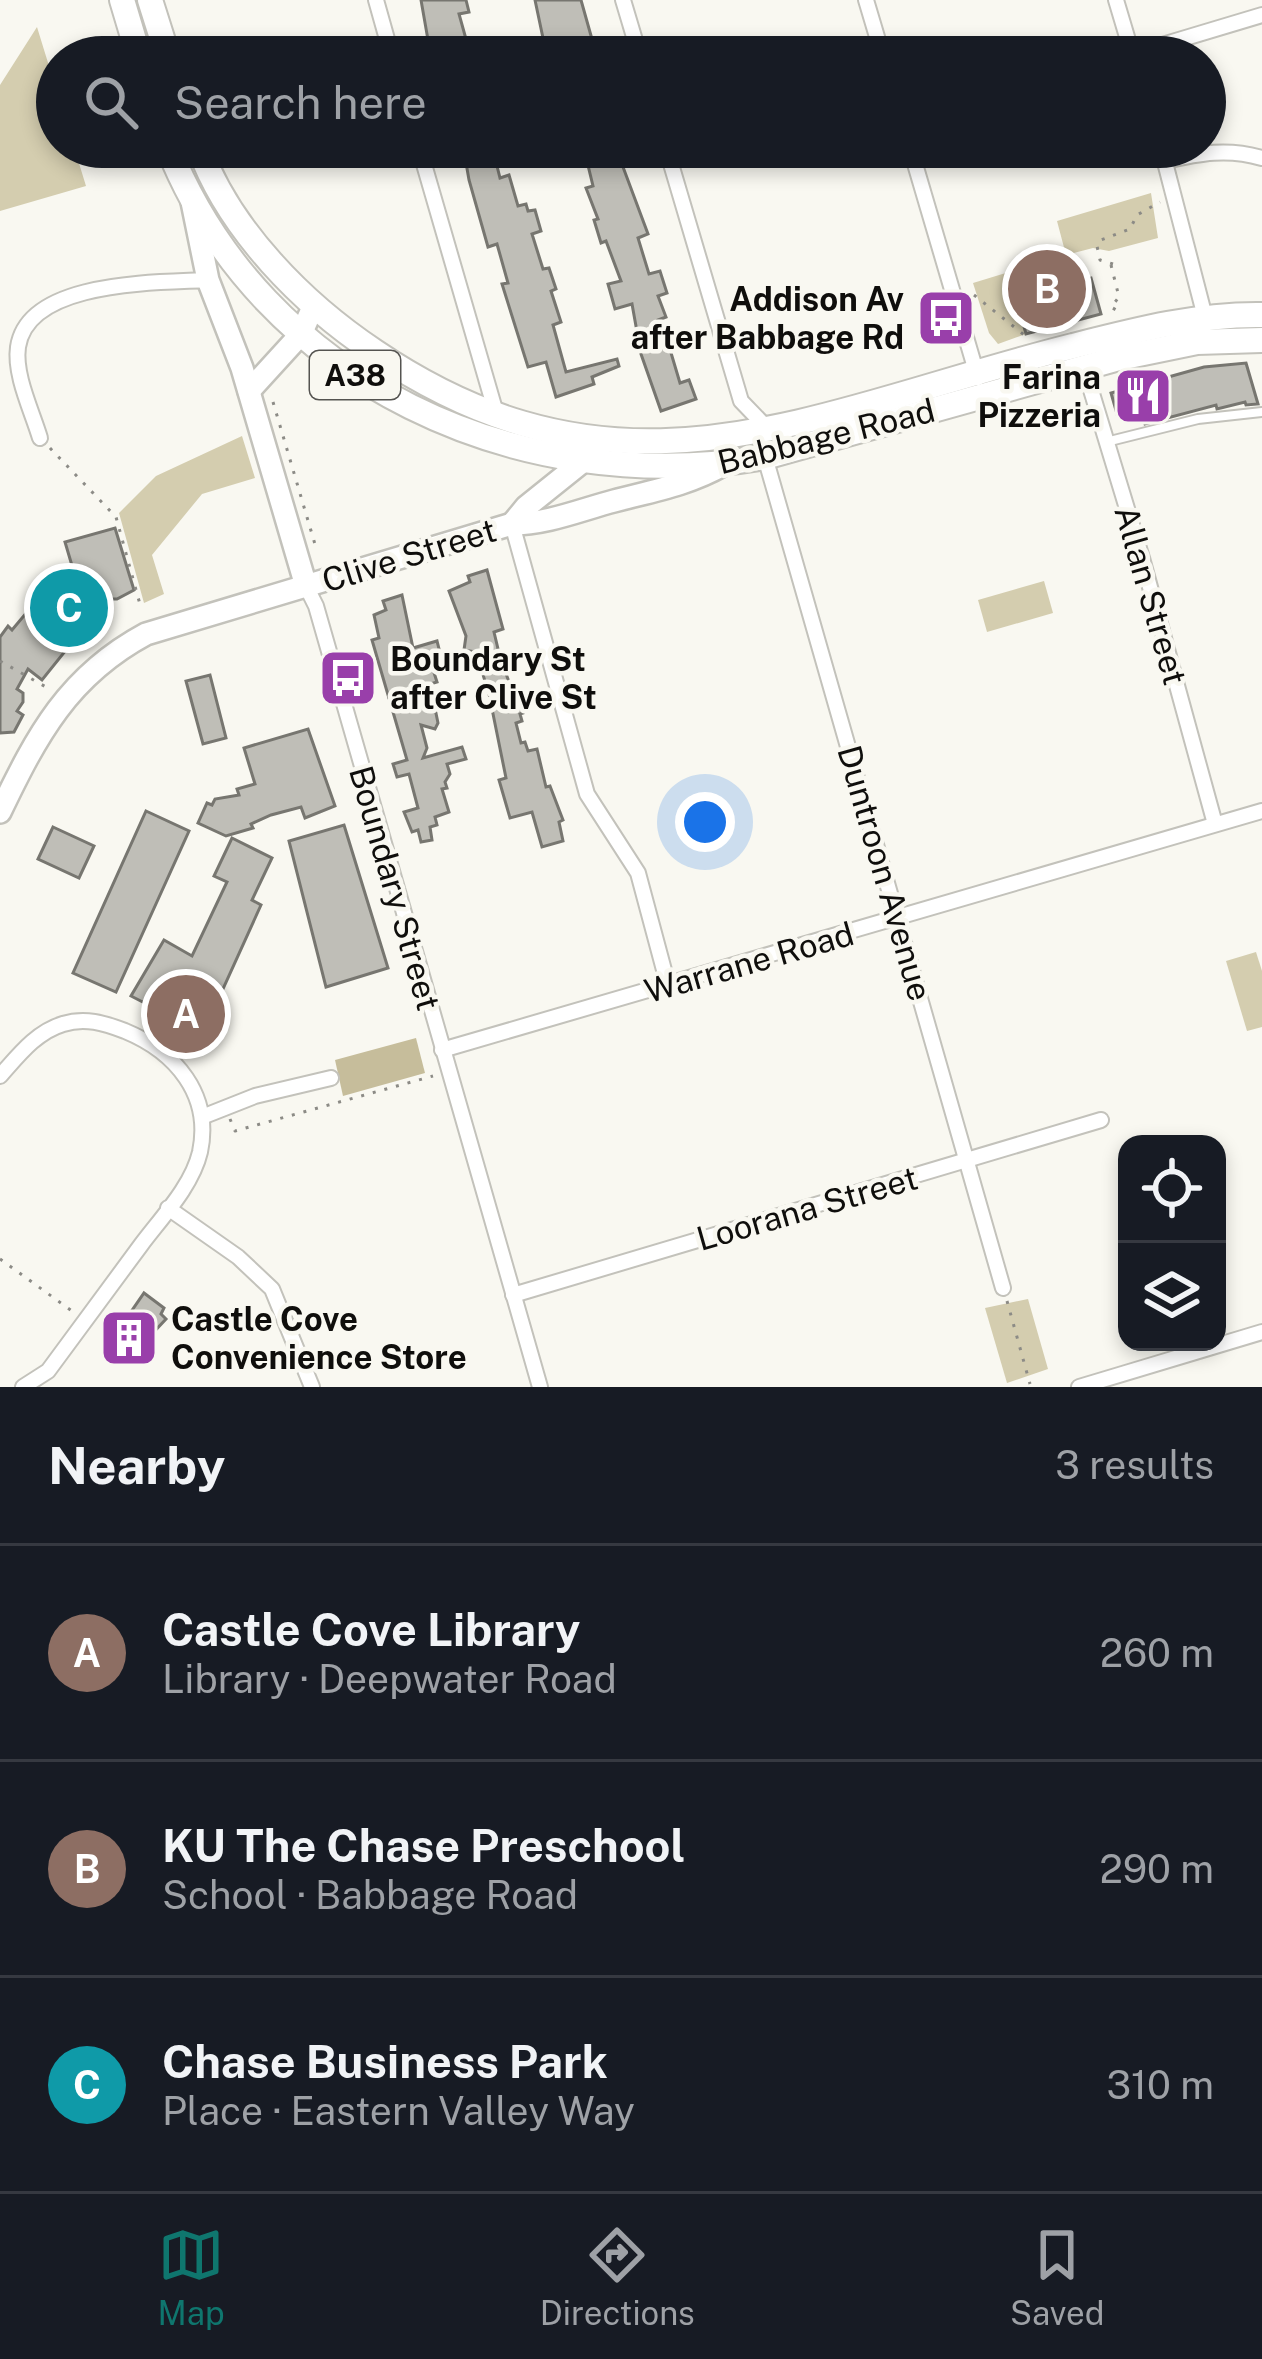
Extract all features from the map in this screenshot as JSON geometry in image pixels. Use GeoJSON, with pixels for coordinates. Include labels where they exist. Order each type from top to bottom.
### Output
{"type":"FeatureCollection","features":[{"type":"Feature","properties":{"kind":"highway"},"geometry":{"type":"LineString","coordinates":[[122,0],[133,36]]}},
{"type":"Feature","properties":{"kind":"highway"},"geometry":{"type":"LineString","coordinates":[[150,0],[161,36]]}},
{"type":"Feature","properties":{"kind":"highway","name":"Boundary Street"},"geometry":{"type":"LineString","coordinates":[[177,168],[191,198]]}},
{"type":"Feature","properties":{"kind":"highway","name":"A38"},"geometry":{"type":"LineString","coordinates":[[210,168],[245,228],[314,305]]}},
{"type":"Feature","properties":{"kind":"highway","name":"Babbage Road"},"geometry":{"type":"LineString","coordinates":[[191,198],[231,257],[301,334],[373,386],[428,415],[505,444],[580,463],[665,467],[723,465],[765,457],[1114,335],[1204,317],[1262,315]]}},
{"type":"Feature","properties":{"kind":"highway","name":"Babbage Road"},"geometry":{"type":"LineString","coordinates":[[314,305],[406,373],[496,414],[615,441],[728,438],[1197,342],[1262,340]]}},
{"type":"Feature","properties":{"kind":"main road","name":"Boundary Street"},"geometry":{"type":"LineString","coordinates":[[191,198],[208,280],[249,391],[306,586]]}},
{"type":"Feature","properties":{"kind":"main road"},"geometry":{"type":"LineString","coordinates":[[249,391],[301,334],[314,305]]}},
{"type":"Feature","properties":{"kind":"main road","name":"Clive Street"},"geometry":{"type":"LineString","coordinates":[[512,524],[580,463],[615,441]]}},
{"type":"Feature","properties":{"kind":"main road","name":"Clive Street"},"geometry":{"type":"LineString","coordinates":[[0,812],[48,722],[77,683],[146,634],[512,524],[535,524],[698,480],[723,465]]}},
{"type":"Feature","properties":{"kind":"street"},"geometry":{"type":"LineString","coordinates":[[376,0],[386,36]]}},
{"type":"Feature","properties":{"kind":"street"},"geometry":{"type":"LineString","coordinates":[[623,0],[634,36]]}},
{"type":"Feature","properties":{"kind":"street"},"geometry":{"type":"LineString","coordinates":[[866,0],[877,36]]}},
{"type":"Feature","properties":{"kind":"street"},"geometry":{"type":"LineString","coordinates":[[1116,0],[1127,36]]}},
{"type":"Feature","properties":{"kind":"street"},"geometry":{"type":"LineString","coordinates":[[1194,36],[1262,15]]}},
{"type":"Feature","properties":{"kind":"street"},"geometry":{"type":"LineString","coordinates":[[1226,151],[1262,158]]}},
{"type":"Feature","properties":{"kind":"street"},"geometry":{"type":"LineString","coordinates":[[425,168],[496,414]]}},
{"type":"Feature","properties":{"kind":"street"},"geometry":{"type":"LineString","coordinates":[[672,168],[741,400],[771,430]]}},
{"type":"Feature","properties":{"kind":"street"},"geometry":{"type":"LineString","coordinates":[[916,168],[979,384]]}},
{"type":"Feature","properties":{"kind":"street"},"geometry":{"type":"LineString","coordinates":[[1167,168],[1204,317]]}},
{"type":"Feature","properties":{"kind":"street"},"geometry":{"type":"LineString","coordinates":[[40,438],[16,352],[23,326],[44,306],[101,288],[208,280]]}},
{"type":"Feature","properties":{"kind":"street","name":"Allan Street"},"geometry":{"type":"LineString","coordinates":[[1084,367],[1215,824]]}},
{"type":"Feature","properties":{"kind":"street"},"geometry":{"type":"LineString","coordinates":[[728,438],[741,400]]}},
{"type":"Feature","properties":{"kind":"street","name":"Duntroon Avenue"},"geometry":{"type":"LineString","coordinates":[[765,457],[1004,1288]]}},
{"type":"Feature","properties":{"kind":"street"},"geometry":{"type":"LineString","coordinates":[[512,524],[587,794],[638,873],[668,985]]}},
{"type":"Feature","properties":{"kind":"street","name":"Boundary Street"},"geometry":{"type":"LineString","coordinates":[[306,586],[316,606],[540,1387]]}},
{"type":"Feature","properties":{"kind":"street","name":"Warrane Road"},"geometry":{"type":"LineString","coordinates":[[442,1050],[1262,811]]}},
{"type":"Feature","properties":{"kind":"street"},"geometry":{"type":"LineString","coordinates":[[0,1076],[46,1030],[72,1022],[98,1022],[135,1035],[174,1061],[195,1090],[202,1117],[197,1162],[169,1208],[48,1371],[23,1387]]}},
{"type":"Feature","properties":{"kind":"street"},"geometry":{"type":"LineString","coordinates":[[202,1117],[255,1096],[331,1078]]}},
{"type":"Feature","properties":{"kind":"street","name":"Loorana Street"},"geometry":{"type":"LineString","coordinates":[[513,1294],[1101,1120]]}},
{"type":"Feature","properties":{"kind":"street"},"geometry":{"type":"LineString","coordinates":[[169,1208],[238,1257],[272,1289],[312,1387]]}},
{"type":"Feature","properties":{"kind":"street"},"geometry":{"type":"LineString","coordinates":[[1079,1387],[1262,1333]]}},
{"type":"Feature","properties":{"kind":"street"},"geometry":{"type":"LineString","coordinates":[[48,1371],[57,1387]]}},
{"type":"Feature","properties":{"kind":"lane"},"geometry":{"type":"LineString","coordinates":[[1106,442],[1198,419],[1262,412]]}},
{"type":"Feature","properties":{"kind":"path"},"geometry":{"type":"LineString","coordinates":[[1108,314],[1106,309],[1119,297],[1112,264],[1100,260],[1097,247],[1101,240],[1130,229],[1136,214],[1160,202]]}},
{"type":"Feature","properties":{"kind":"path"},"geometry":{"type":"LineString","coordinates":[[974,296],[1029,340]]}},
{"type":"Feature","properties":{"kind":"path"},"geometry":{"type":"LineString","coordinates":[[1111,307],[1122,310],[1124,316]]}},
{"type":"Feature","properties":{"kind":"path"},"geometry":{"type":"LineString","coordinates":[[273,402],[317,551]]}},
{"type":"Feature","properties":{"kind":"path"},"geometry":{"type":"LineString","coordinates":[[40,438],[116,517],[142,608]]}},
{"type":"Feature","properties":{"kind":"path"},"geometry":{"type":"LineString","coordinates":[[0,661],[46,686]]}},
{"type":"Feature","properties":{"kind":"path"},"geometry":{"type":"LineString","coordinates":[[235,1131],[434,1076]]}},
{"type":"Feature","properties":{"kind":"path"},"geometry":{"type":"LineString","coordinates":[[0,1259],[72,1311]]}},
{"type":"Feature","properties":{"kind":"path"},"geometry":{"type":"LineString","coordinates":[[1004,1288],[1030,1384]]}},
{"type":"Feature","properties":{"kind":"shaded area"},"geometry":{"type":"Polygon","coordinates":[[[37,27],[36,168],[80,168],[86,186],[0,211],[0,85],[37,27]]]}},
{"type":"Feature","properties":{"kind":"shaded area"},"geometry":{"type":"Polygon","coordinates":[[[1151,193],[1158,238],[1109,251],[1093,248],[1066,255],[1057,221],[1151,193]]]}},
{"type":"Feature","properties":{"kind":"shaded area"},"geometry":{"type":"Polygon","coordinates":[[[1009,272],[1026,334],[998,344],[989,333],[973,283],[1009,272]]]}},
{"type":"Feature","properties":{"kind":"shaded area"},"geometry":{"type":"Polygon","coordinates":[[[242,436],[255,478],[202,494],[152,555],[164,594],[144,603],[119,513],[156,476],[242,436]]]}},
{"type":"Feature","properties":{"kind":"shaded area"},"geometry":{"type":"Polygon","coordinates":[[[1044,581],[1053,613],[987,632],[978,600],[1044,581]]]}},
{"type":"Feature","properties":{"kind":"shaded area"},"geometry":{"type":"Polygon","coordinates":[[[1256,952],[1262,971],[1262,1027],[1247,1031],[1226,961],[1256,952]]]}},
{"type":"Feature","properties":{"kind":"shaded area"},"geometry":{"type":"Polygon","coordinates":[[[416,1038],[425,1073],[343,1096],[335,1060],[416,1038]]]}},
{"type":"Feature","properties":{"kind":"shaded area"},"geometry":{"type":"Polygon","coordinates":[[[1028,1299],[1048,1369],[1007,1383],[985,1308],[1028,1299]]]}},
{"type":"Feature","properties":{"kind":"building"},"geometry":{"type":"Polygon","coordinates":[[[421,0],[466,0],[469,12],[459,14],[465,36],[427,36],[421,0]]]}},
{"type":"Feature","properties":{"kind":"building"},"geometry":{"type":"Polygon","coordinates":[[[535,0],[581,0],[591,36],[543,36],[535,0]]]}},
{"type":"Feature","properties":{"kind":"building"},"geometry":{"type":"Polygon","coordinates":[[[467,168],[498,168],[500,178],[509,175],[518,206],[526,204],[528,211],[535,210],[541,231],[532,234],[543,269],[549,268],[556,289],[551,291],[561,322],[553,325],[566,372],[617,359],[619,366],[592,377],[594,384],[556,397],[546,362],[528,367],[502,284],[508,283],[497,244],[488,247],[467,168]]]}},
{"type":"Feature","properties":{"kind":"building"},"geometry":{"type":"Polygon","coordinates":[[[589,168],[623,168],[648,234],[638,238],[649,274],[660,271],[667,293],[658,296],[666,317],[658,320],[662,348],[669,346],[680,383],[689,380],[696,399],[661,411],[641,354],[632,304],[615,309],[608,284],[621,281],[594,220],[598,219],[586,188],[593,186],[589,168]]]}},
{"type":"Feature","properties":{"kind":"building"},"geometry":{"type":"Polygon","coordinates":[[[1091,278],[1101,314],[1026,334],[1016,298],[1091,278]]]}},
{"type":"Feature","properties":{"kind":"building"},"geometry":{"type":"Polygon","coordinates":[[[1246,363],[1258,404],[1217,409],[1216,405],[1145,424],[1140,408],[1117,414],[1111,393],[1204,367],[1246,363]]]}},
{"type":"Feature","properties":{"kind":"building"},"geometry":{"type":"Polygon","coordinates":[[[115,528],[134,590],[107,599],[42,680],[28,669],[17,689],[23,693],[23,702],[17,711],[23,715],[14,732],[0,733],[0,637],[27,612],[31,617],[45,600],[48,603],[73,569],[65,542],[115,528]]]}},
{"type":"Feature","properties":{"kind":"building"},"geometry":{"type":"Polygon","coordinates":[[[487,570],[503,629],[494,632],[499,653],[511,688],[517,687],[523,713],[522,721],[516,723],[521,743],[525,742],[528,751],[537,749],[546,787],[550,786],[563,820],[559,822],[563,841],[542,847],[532,812],[510,818],[499,780],[506,778],[489,694],[476,652],[464,650],[466,636],[449,591],[470,582],[468,576],[487,570]]]}},
{"type":"Feature","properties":{"kind":"building"},"geometry":{"type":"Polygon","coordinates":[[[402,595],[413,648],[437,641],[441,657],[430,660],[437,682],[430,684],[438,723],[435,729],[421,725],[427,748],[423,758],[462,747],[466,759],[447,764],[450,774],[447,788],[442,789],[449,812],[435,817],[437,825],[430,827],[432,840],[421,842],[404,812],[418,808],[409,774],[397,777],[393,764],[407,760],[372,640],[379,638],[374,615],[386,610],[383,601],[402,595]]]}},
{"type":"Feature","properties":{"kind":"building"},"geometry":{"type":"Polygon","coordinates":[[[210,675],[226,738],[203,744],[186,681],[210,675]]]}},
{"type":"Feature","properties":{"kind":"building"},"geometry":{"type":"Polygon","coordinates":[[[308,729],[335,806],[305,818],[301,807],[271,815],[251,824],[253,828],[226,836],[198,823],[207,803],[239,795],[237,789],[255,784],[244,748],[308,729]]]}},
{"type":"Feature","properties":{"kind":"building"},"geometry":{"type":"Polygon","coordinates":[[[146,811],[189,831],[116,992],[73,973],[146,811]]]}},
{"type":"Feature","properties":{"kind":"building"},"geometry":{"type":"Polygon","coordinates":[[[344,825],[388,968],[326,987],[289,841],[344,825]]]}},
{"type":"Feature","properties":{"kind":"building"},"geometry":{"type":"Polygon","coordinates":[[[53,827],[94,846],[79,878],[38,859],[53,827]]]}},
{"type":"Feature","properties":{"kind":"building"},"geometry":{"type":"Polygon","coordinates":[[[232,838],[272,858],[252,900],[261,905],[203,1033],[131,996],[164,940],[192,956],[227,882],[214,876],[232,838]]]}},
{"type":"Feature","properties":{"kind":"building"},"geometry":{"type":"Polygon","coordinates":[[[144,1293],[164,1308],[161,1314],[166,1319],[136,1351],[115,1335],[144,1293]]]}},
{"type":"Feature","properties":{"kind":"place","name":"KU The Chase Preschool"},"geometry":{"type":"Point","coordinates":[1047,289]}},
{"type":"Feature","properties":{"kind":"place","name":"Addison Av after Babbage Rd"},"geometry":{"type":"Point","coordinates":[946,318]}},
{"type":"Feature","properties":{"kind":"place","name":"Farina Pizzeria"},"geometry":{"type":"Point","coordinates":[1143,396]}},
{"type":"Feature","properties":{"kind":"place","name":"Chase Business Park"},"geometry":{"type":"Point","coordinates":[69,608]}},
{"type":"Feature","properties":{"kind":"place","name":"Boundary St after Clive St"},"geometry":{"type":"Point","coordinates":[348,678]}},
{"type":"Feature","properties":{"kind":"place","name":"Castle Cove Library"},"geometry":{"type":"Point","coordinates":[186,1014]}},
{"type":"Feature","properties":{"kind":"place","name":"Castle Cove Convenience Store"},"geometry":{"type":"Point","coordinates":[129,1338]}}]}
